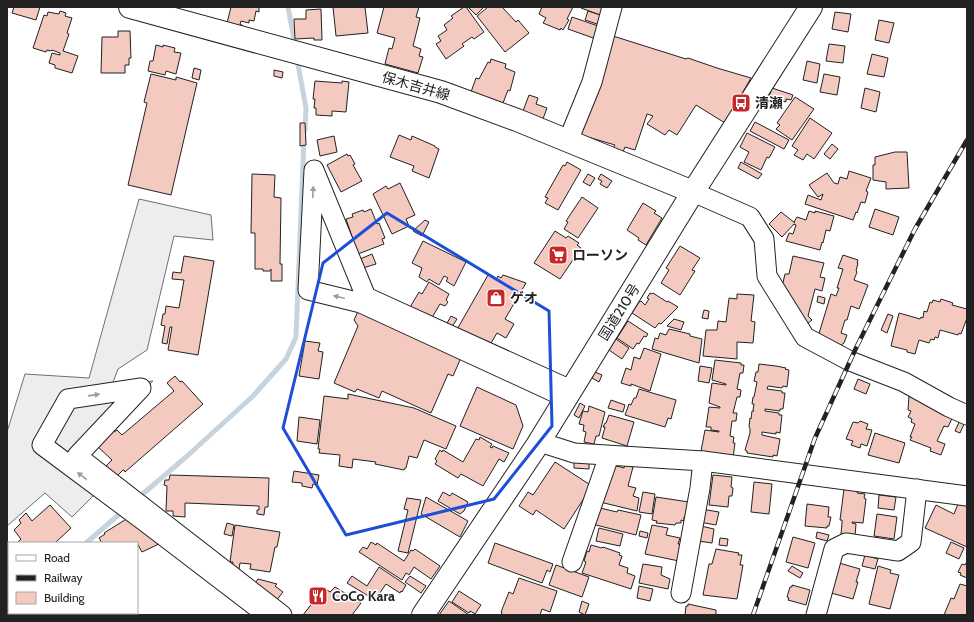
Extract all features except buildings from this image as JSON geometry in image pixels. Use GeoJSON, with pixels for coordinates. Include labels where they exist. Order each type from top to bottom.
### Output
{"type":"FeatureCollection","features":[{"type":"Feature","properties":{"kind":"main road","name":"保木吉井線"},"geometry":{"type":"LineString","coordinates":[[130,7],[303,53],[441,92],[517,120],[693,192]]}},
{"type":"Feature","properties":{"kind":"main road","name":"国道210号"},"geometry":{"type":"LineString","coordinates":[[423,615],[541,440],[693,192],[811,7]]}},
{"type":"Feature","properties":{"kind":"street"},"geometry":{"type":"LineString","coordinates":[[568,141],[592,82],[612,7]]}},
{"type":"Feature","properties":{"kind":"street"},"geometry":{"type":"LineString","coordinates":[[314,170],[366,297],[569,394],[361,302],[308,290],[314,170]]}},
{"type":"Feature","properties":{"kind":"street"},"geometry":{"type":"LineString","coordinates":[[693,192],[750,217],[764,239],[767,276],[805,338],[850,361],[904,382],[949,407],[967,415]]}},
{"type":"Feature","properties":{"kind":"street"},"geometry":{"type":"LineString","coordinates":[[267,615],[42,445],[68,399],[141,388],[77,456],[282,615]]}},
{"type":"Feature","properties":{"kind":"street"},"geometry":{"type":"LineString","coordinates":[[541,440],[549,445],[574,453],[703,462],[967,496]]}},
{"type":"Feature","properties":{"kind":"street"},"geometry":{"type":"LineString","coordinates":[[572,562],[609,456]]}},
{"type":"Feature","properties":{"kind":"street"},"geometry":{"type":"LineString","coordinates":[[681,594],[700,488],[703,462]]}},
{"type":"Feature","properties":{"kind":"street"},"geometry":{"type":"LineString","coordinates":[[816,615],[834,549],[846,542],[898,551],[911,542],[917,489]]}},
{"type":"Feature","properties":{"kind":"highlighted area"},"geometry":{"type":"Polygon","coordinates":[[[387,213],[549,311],[552,426],[494,499],[346,535],[283,428],[323,263],[387,213]]]}},
{"type":"Feature","properties":{"kind":"shaded area"},"geometry":{"type":"Polygon","coordinates":[[[139,199],[211,215],[213,240],[174,236],[147,350],[118,369],[112,385],[153,381],[79,451],[104,485],[72,517],[45,493],[7,526],[7,432],[25,374],[89,378],[139,199]]]}},
{"type":"Feature","properties":{"kind":"waterway"},"geometry":{"type":"LineString","coordinates":[[288,7],[295,45]]}},
{"type":"Feature","properties":{"kind":"waterway"},"geometry":{"type":"LineString","coordinates":[[297,59],[306,108],[305,130]]}},
{"type":"Feature","properties":{"kind":"waterway"},"geometry":{"type":"LineString","coordinates":[[138,498],[253,396],[286,359],[296,337],[304,138]]}},
{"type":"Feature","properties":{"kind":"waterway"},"geometry":{"type":"LineString","coordinates":[[87,542],[123,511]]}},
{"type":"Feature","properties":{"kind":"railway"},"geometry":{"type":"LineString","coordinates":[[753,615],[815,438],[856,348],[915,229],[967,140]]}},
{"type":"Feature","properties":{"kind":"place","name":"清瀬"},"geometry":{"type":"Point","coordinates":[741,103]}},
{"type":"Feature","properties":{"kind":"place","name":"ローソン"},"geometry":{"type":"Point","coordinates":[558,255]}},
{"type":"Feature","properties":{"kind":"place","name":"ゲオ"},"geometry":{"type":"Point","coordinates":[496,298]}},
{"type":"Feature","properties":{"kind":"place","name":"CoCo Kara"},"geometry":{"type":"Point","coordinates":[318,596]}}]}
